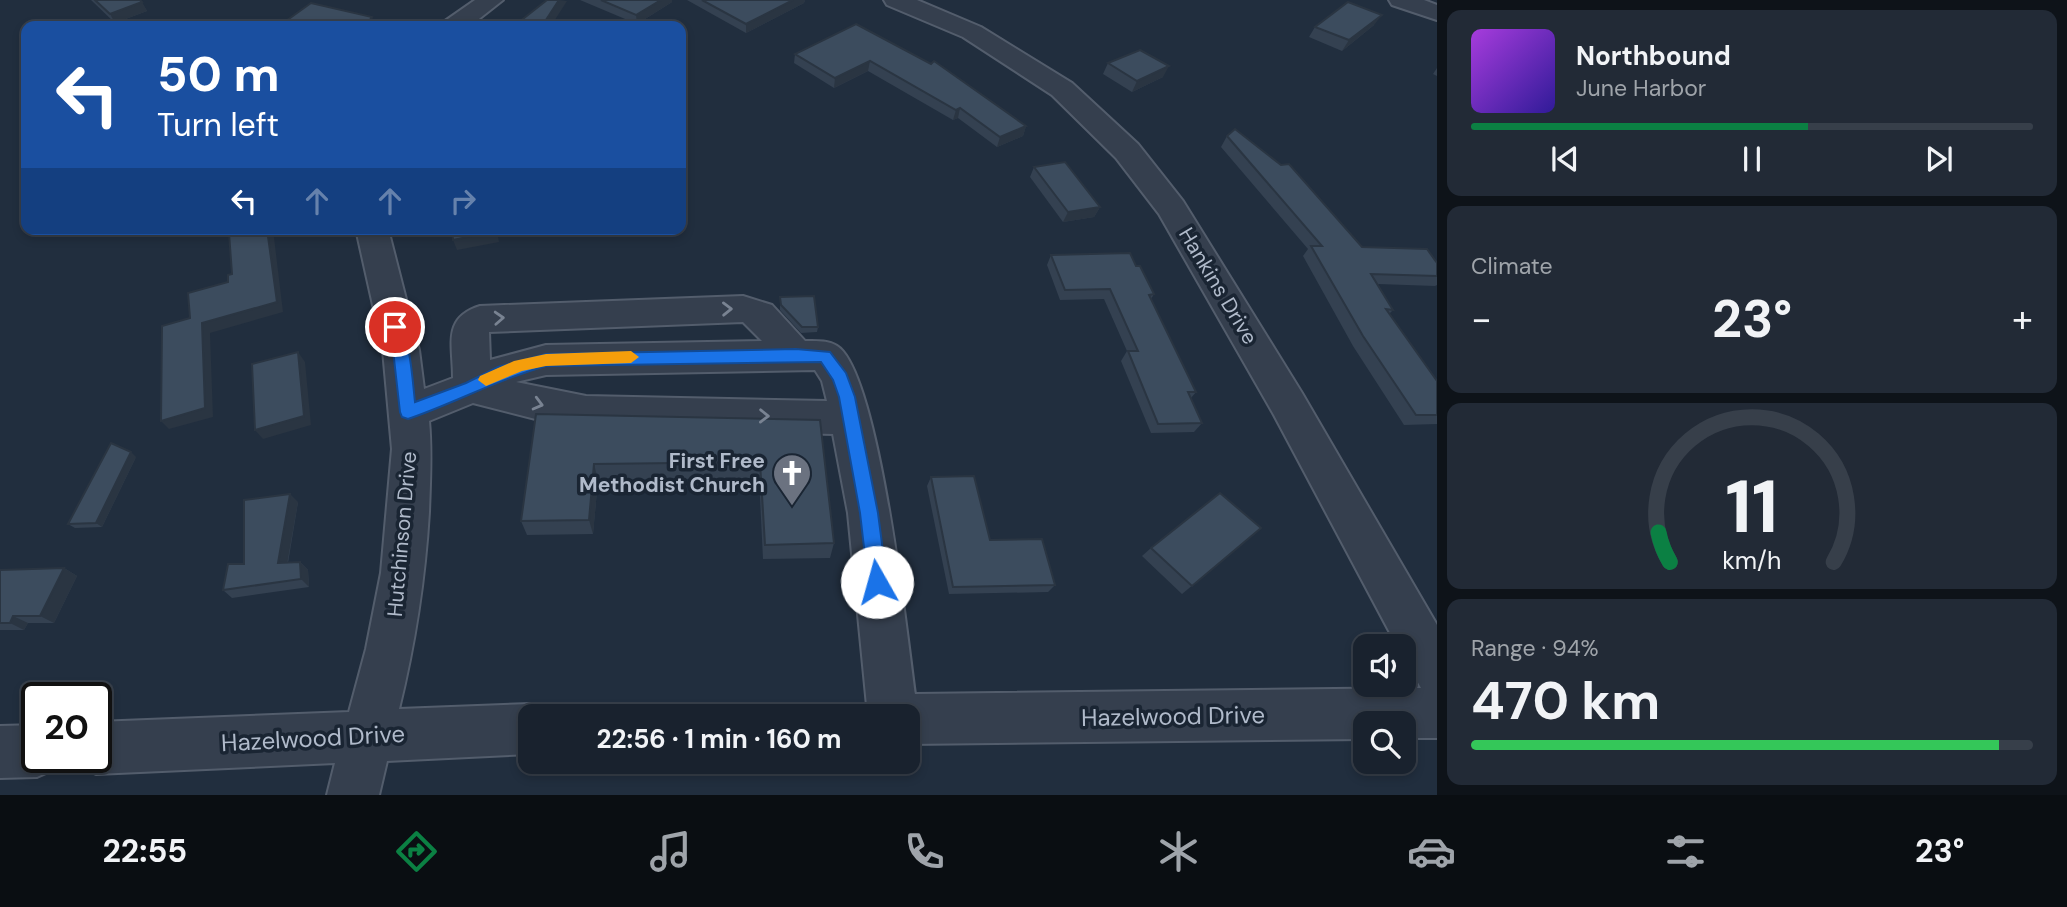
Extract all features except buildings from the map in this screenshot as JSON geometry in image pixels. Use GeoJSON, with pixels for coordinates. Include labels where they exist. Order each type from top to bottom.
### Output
{"type":"FeatureCollection","features":[{"type":"Feature","properties":{"kind":"street"},"geometry":{"type":"LineString","coordinates":[[461,21],[491,0]]}},
{"type":"Feature","properties":{"kind":"street","name":"Hankins Drive"},"geometry":{"type":"LineString","coordinates":[[896,0],[972,32],[1062,89],[1126,151],[1172,208],[1288,404],[1437,671]]}},
{"type":"Feature","properties":{"kind":"street"},"geometry":{"type":"LineString","coordinates":[[1401,0],[1437,13]]}},
{"type":"Feature","properties":{"kind":"street","name":"Hutchinson Drive"},"geometry":{"type":"LineString","coordinates":[[353,795],[390,649],[403,573],[412,449],[401,350],[373,235]]}},
{"type":"Feature","properties":{"kind":"street"},"geometry":{"type":"LineString","coordinates":[[472,387],[471,325],[480,319],[743,309],[759,314],[796,355]]}},
{"type":"Feature","properties":{"kind":"street"},"geometry":{"type":"LineString","coordinates":[[408,412],[472,387],[503,371],[546,360],[825,356],[840,377],[869,513],[892,704]]}},
{"type":"Feature","properties":{"kind":"street"},"geometry":{"type":"LineString","coordinates":[[472,387],[555,408],[586,412],[850,418]]}},
{"type":"Feature","properties":{"kind":"street","name":"Hazelwood Drive"},"geometry":{"type":"LineString","coordinates":[[920,719],[1437,713]]}},
{"type":"Feature","properties":{"kind":"street","name":"Hazelwood Drive"},"geometry":{"type":"LineString","coordinates":[[112,747],[518,729]]}},
{"type":"Feature","properties":{"kind":"street"},"geometry":{"type":"LineString","coordinates":[[0,752],[21,751]]}},
{"type":"Feature","properties":{"kind":"slow traffic"},"geometry":{"type":"LineString","coordinates":[[486,380],[503,371],[546,360],[631,357]]}},
{"type":"Feature","properties":{"kind":"place","name":"First Free Methodist Church"},"geometry":{"type":"Point","coordinates":[792,507]}},
{"type":"Feature","properties":{"kind":"route"},"geometry":{"type":"LineString","coordinates":[[395,327],[401,350],[408,412],[472,387],[503,371],[546,360],[608,357],[825,356],[840,377],[847,397],[869,513],[877,582]]}}]}
